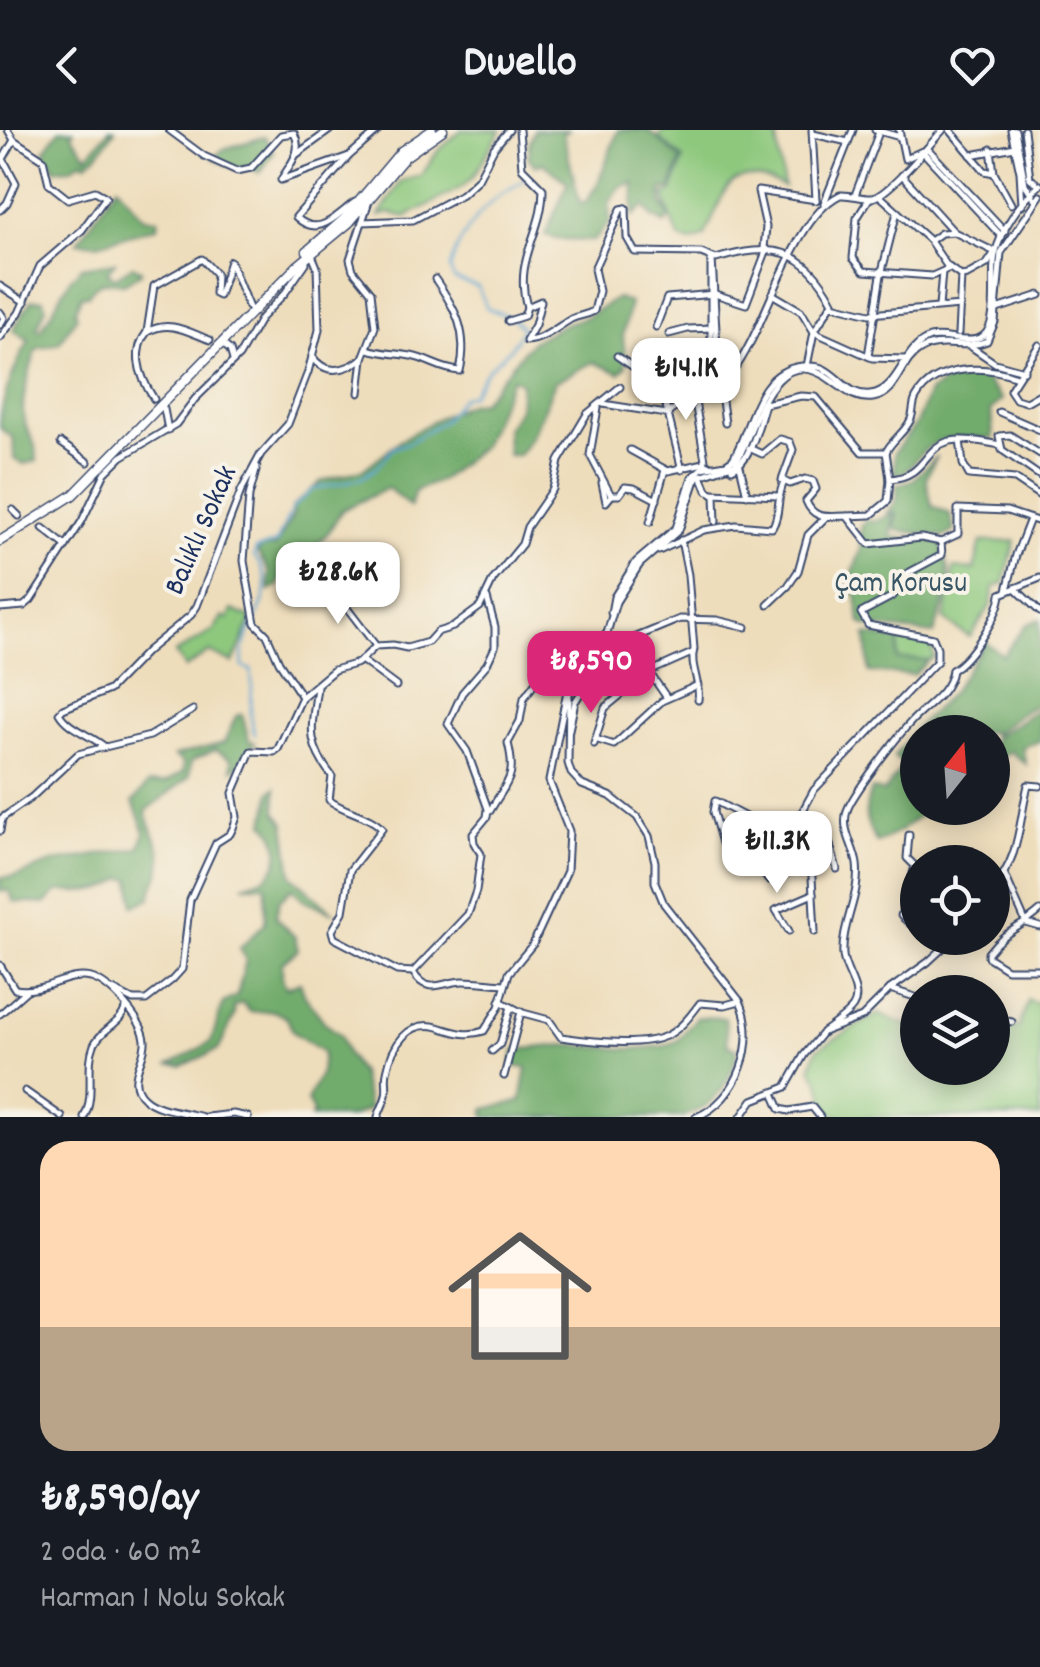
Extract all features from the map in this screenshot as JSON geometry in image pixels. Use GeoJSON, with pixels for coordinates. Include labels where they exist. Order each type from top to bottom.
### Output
{"type":"FeatureCollection","features":[{"type":"Feature","properties":{"kind":"main road"},"geometry":{"type":"LineString","coordinates":[[0,538],[69,492],[248,308],[349,223],[401,151],[432,130]]}},
{"type":"Feature","properties":{"kind":"main road"},"geometry":{"type":"LineString","coordinates":[[364,201],[405,157],[442,130]]}},
{"type":"Feature","properties":{"kind":"main road"},"geometry":{"type":"LineString","coordinates":[[0,538],[72,495],[311,254]]}},
{"type":"Feature","properties":{"kind":"street"},"geometry":{"type":"LineString","coordinates":[[0,338],[25,302],[40,266],[82,230],[106,197],[95,192],[68,199],[49,184],[43,159],[14,140],[8,130]]}},
{"type":"Feature","properties":{"kind":"street"},"geometry":{"type":"LineString","coordinates":[[169,130],[204,156],[236,171],[252,168],[287,132],[296,135],[296,154]]}},
{"type":"Feature","properties":{"kind":"street"},"geometry":{"type":"LineString","coordinates":[[330,130],[296,154],[282,180],[349,156]]}},
{"type":"Feature","properties":{"kind":"street"},"geometry":{"type":"LineString","coordinates":[[364,201],[323,225],[308,225],[296,217],[349,156],[378,130]]}},
{"type":"Feature","properties":{"kind":"street"},"geometry":{"type":"LineString","coordinates":[[362,222],[414,220],[462,194],[478,179],[494,148],[509,130]]}},
{"type":"Feature","properties":{"kind":"street"},"geometry":{"type":"LineString","coordinates":[[511,320],[524,316],[527,307],[524,259],[542,214],[543,199],[541,183],[528,175],[520,160],[518,130]]}},
{"type":"Feature","properties":{"kind":"street"},"geometry":{"type":"LineString","coordinates":[[823,206],[853,130]]}},
{"type":"Feature","properties":{"kind":"street"},"geometry":{"type":"LineString","coordinates":[[601,405],[667,414],[694,396],[720,386],[739,363],[792,256],[823,206],[840,194],[869,199],[880,196],[946,130],[985,171],[994,174]]}},
{"type":"Feature","properties":{"kind":"street"},"geometry":{"type":"LineString","coordinates":[[855,194],[881,131],[899,133],[904,159],[925,150]]}},
{"type":"Feature","properties":{"kind":"street"},"geometry":{"type":"LineString","coordinates":[[818,212],[812,132],[848,142]]}},
{"type":"Feature","properties":{"kind":"street"},"geometry":{"type":"LineString","coordinates":[[1018,132],[1015,148],[1022,205],[1028,212]]}},
{"type":"Feature","properties":{"kind":"street"},"geometry":{"type":"LineString","coordinates":[[724,469],[739,458],[761,403],[774,383],[784,376],[809,370],[822,374],[848,394],[872,398],[893,386],[913,354],[923,348],[934,344],[970,346],[987,341],[995,322],[1000,252],[1038,199],[1029,194],[1025,181],[1018,132]]}},
{"type":"Feature","properties":{"kind":"street"},"geometry":{"type":"LineString","coordinates":[[1018,132],[1030,178],[1038,185]]}},
{"type":"Feature","properties":{"kind":"street"},"geometry":{"type":"LineString","coordinates":[[0,210],[16,183],[3,160],[14,140]]}},
{"type":"Feature","properties":{"kind":"street"},"geometry":{"type":"LineString","coordinates":[[971,155],[1015,148]]}},
{"type":"Feature","properties":{"kind":"street"},"geometry":{"type":"LineString","coordinates":[[991,149],[994,174],[1010,204]]}},
{"type":"Feature","properties":{"kind":"street"},"geometry":{"type":"LineString","coordinates":[[925,150],[1004,234]]}},
{"type":"Feature","properties":{"kind":"street"},"geometry":{"type":"LineString","coordinates":[[902,175],[954,232],[996,252]]}},
{"type":"Feature","properties":{"kind":"street"},"geometry":{"type":"LineString","coordinates":[[1025,181],[1038,185]]}},
{"type":"Feature","properties":{"kind":"street"},"geometry":{"type":"LineString","coordinates":[[961,276],[987,264],[1038,185]]}},
{"type":"Feature","properties":{"kind":"street"},"geometry":{"type":"LineString","coordinates":[[656,327],[667,298],[712,294],[746,304],[766,249],[758,190],[816,200]]}},
{"type":"Feature","properties":{"kind":"street"},"geometry":{"type":"LineString","coordinates":[[880,196],[930,241],[961,276]]}},
{"type":"Feature","properties":{"kind":"street"},"geometry":{"type":"LineString","coordinates":[[869,199],[858,218],[854,258],[864,271],[932,276],[950,268]]}},
{"type":"Feature","properties":{"kind":"street"},"geometry":{"type":"LineString","coordinates":[[312,356],[318,366],[329,370],[353,366],[368,349],[375,328],[371,292],[353,270],[350,259],[364,201]]}},
{"type":"Feature","properties":{"kind":"street"},"geometry":{"type":"LineString","coordinates":[[527,307],[541,300],[535,326],[526,338],[529,342],[594,311],[599,291],[594,269],[622,209],[626,208],[627,238],[635,252],[702,252],[712,258],[766,249],[792,256],[812,272],[833,305],[814,332],[807,366]]}},
{"type":"Feature","properties":{"kind":"street"},"geometry":{"type":"LineString","coordinates":[[868,356],[880,275],[897,212]]}},
{"type":"Feature","properties":{"kind":"street"},"geometry":{"type":"LineString","coordinates":[[930,241],[941,233],[954,232]]}},
{"type":"Feature","properties":{"kind":"street"},"geometry":{"type":"LineString","coordinates":[[630,450],[665,470],[682,470],[704,462],[726,464],[733,459],[773,379],[783,372],[807,366],[824,369],[850,390],[871,394],[890,383],[922,342],[932,337],[968,340],[986,333],[992,321],[996,252]]}},
{"type":"Feature","properties":{"kind":"street"},"geometry":{"type":"LineString","coordinates":[[0,608],[24,606],[32,600],[82,521],[103,472],[168,430],[233,362],[311,254]]}},
{"type":"Feature","properties":{"kind":"street","name":"Balıklı Sokak"},"geometry":{"type":"LineString","coordinates":[[302,697],[264,631],[256,624],[244,561],[249,496],[261,454],[288,424],[319,330],[317,266],[311,254]]}},
{"type":"Feature","properties":{"kind":"street"},"geometry":{"type":"LineString","coordinates":[[712,258],[713,328],[719,369],[726,380]]}},
{"type":"Feature","properties":{"kind":"street"},"geometry":{"type":"LineString","coordinates":[[154,400],[138,371],[140,342],[152,308],[154,286],[202,259],[216,274],[217,296],[228,262],[233,262],[248,308]]}},
{"type":"Feature","properties":{"kind":"street"},"geometry":{"type":"LineString","coordinates":[[939,307],[942,272]]}},
{"type":"Feature","properties":{"kind":"street"},"geometry":{"type":"LineString","coordinates":[[958,334],[961,276]]}},
{"type":"Feature","properties":{"kind":"street"},"geometry":{"type":"LineString","coordinates":[[368,349],[411,356],[446,370],[460,371],[464,354],[461,323],[435,279]]}},
{"type":"Feature","properties":{"kind":"street"},"geometry":{"type":"LineString","coordinates":[[0,286],[25,302]]}},
{"type":"Feature","properties":{"kind":"street"},"geometry":{"type":"LineString","coordinates":[[772,294],[802,312],[814,332],[868,356],[906,359]]}},
{"type":"Feature","properties":{"kind":"street"},"geometry":{"type":"LineString","coordinates":[[997,308],[1040,296]]}},
{"type":"Feature","properties":{"kind":"street"},"geometry":{"type":"LineString","coordinates":[[833,305],[877,314],[960,306]]}},
{"type":"Feature","properties":{"kind":"street"},"geometry":{"type":"LineString","coordinates":[[0,312],[4,318],[0,326]]}},
{"type":"Feature","properties":{"kind":"street"},"geometry":{"type":"LineString","coordinates":[[146,332],[172,325],[210,340]]}},
{"type":"Feature","properties":{"kind":"street"},"geometry":{"type":"LineString","coordinates":[[669,334],[713,328]]}},
{"type":"Feature","properties":{"kind":"street"},"geometry":{"type":"LineString","coordinates":[[1039,345],[1010,386],[1013,396],[1026,402],[1040,394]]}},
{"type":"Feature","properties":{"kind":"street"},"geometry":{"type":"LineString","coordinates":[[225,346],[233,362]]}},
{"type":"Feature","properties":{"kind":"street"},"geometry":{"type":"LineString","coordinates":[[970,346],[995,363],[1024,371]]}},
{"type":"Feature","properties":{"kind":"street"},"geometry":{"type":"LineString","coordinates":[[617,356],[661,386]]}},
{"type":"Feature","properties":{"kind":"street"},"geometry":{"type":"LineString","coordinates":[[359,392],[363,358]]}},
{"type":"Feature","properties":{"kind":"street"},"geometry":{"type":"LineString","coordinates":[[682,470],[661,386],[669,368],[686,359],[700,359],[719,369]]}},
{"type":"Feature","properties":{"kind":"street"},"geometry":{"type":"LineString","coordinates":[[784,482],[813,480],[816,489],[806,504],[818,516],[871,515],[884,507],[890,494],[886,452],[910,422],[916,397],[928,385],[947,372],[993,371],[1017,377]]}},
{"type":"Feature","properties":{"kind":"street"},"geometry":{"type":"LineString","coordinates":[[720,386],[725,422]]}},
{"type":"Feature","properties":{"kind":"street"},"geometry":{"type":"LineString","coordinates":[[0,965],[15,989],[44,989],[68,978],[94,978],[133,1000],[146,1000],[172,980],[182,968],[188,904],[216,843],[234,828],[237,817],[233,793],[251,751],[278,749],[302,697],[334,670],[352,666],[376,646],[393,644],[407,648],[428,642],[441,629],[460,623],[480,607],[493,580],[522,544],[527,527],[553,489],[563,452],[587,414],[620,387]]}},
{"type":"Feature","properties":{"kind":"street"},"geometry":{"type":"LineString","coordinates":[[380,1115],[388,1068],[410,1029],[434,1026],[474,1035],[492,1022],[504,984],[533,944],[567,871],[567,822],[548,781],[564,698],[570,682],[602,647],[622,592],[640,564],[680,530],[692,486],[707,463],[694,396]]}},
{"type":"Feature","properties":{"kind":"street"},"geometry":{"type":"LineString","coordinates":[[761,403],[816,396],[862,452],[886,452]]}},
{"type":"Feature","properties":{"kind":"street"},"geometry":{"type":"LineString","coordinates":[[748,495],[740,466],[761,403]]}},
{"type":"Feature","properties":{"kind":"street"},"geometry":{"type":"LineString","coordinates":[[601,405],[590,455],[602,480],[612,496],[625,487],[656,500]]}},
{"type":"Feature","properties":{"kind":"street"},"geometry":{"type":"LineString","coordinates":[[164,409],[168,430]]}},
{"type":"Feature","properties":{"kind":"street"},"geometry":{"type":"LineString","coordinates":[[999,412],[1040,430]]}},
{"type":"Feature","properties":{"kind":"street"},"geometry":{"type":"LineString","coordinates":[[1040,454],[1000,434],[1000,446],[1006,454],[1040,476]]}},
{"type":"Feature","properties":{"kind":"street"},"geometry":{"type":"LineString","coordinates":[[656,551],[704,530],[736,525],[772,528],[784,482],[783,471],[794,450],[790,442],[780,439],[762,454],[749,448]]}},
{"type":"Feature","properties":{"kind":"street"},"geometry":{"type":"LineString","coordinates":[[890,480],[912,475],[941,445],[960,440],[1000,446]]}},
{"type":"Feature","properties":{"kind":"street"},"geometry":{"type":"LineString","coordinates":[[960,440],[963,464],[969,475],[1016,479],[1040,496]]}},
{"type":"Feature","properties":{"kind":"street"},"geometry":{"type":"LineString","coordinates":[[61,443],[88,462]]}},
{"type":"Feature","properties":{"kind":"street","name":"Balıklı Sokak"},"geometry":{"type":"LineString","coordinates":[[105,747],[92,735],[66,723],[60,714],[63,708],[109,690],[147,651],[187,619],[205,588],[240,490],[259,461]]}},
{"type":"Feature","properties":{"kind":"street"},"geometry":{"type":"LineString","coordinates":[[611,621],[612,603],[627,576],[640,557],[672,532],[680,520],[692,477],[707,463]]}},
{"type":"Feature","properties":{"kind":"street"},"geometry":{"type":"LineString","coordinates":[[701,474],[740,466]]}},
{"type":"Feature","properties":{"kind":"street"},"geometry":{"type":"LineString","coordinates":[[650,522],[665,470]]}},
{"type":"Feature","properties":{"kind":"street"},"geometry":{"type":"LineString","coordinates":[[701,474],[715,495],[716,522]]}},
{"type":"Feature","properties":{"kind":"street"},"geometry":{"type":"LineString","coordinates":[[712,492],[778,496]]}},
{"type":"Feature","properties":{"kind":"street"},"geometry":{"type":"LineString","coordinates":[[847,516],[869,544],[922,538],[941,542],[958,534],[958,509],[1007,511],[1040,522]]}},
{"type":"Feature","properties":{"kind":"street"},"geometry":{"type":"LineString","coordinates":[[12,510],[19,516]]}},
{"type":"Feature","properties":{"kind":"street"},"geometry":{"type":"LineString","coordinates":[[768,605],[788,586],[801,564],[808,535],[825,518]]}},
{"type":"Feature","properties":{"kind":"street"},"geometry":{"type":"LineString","coordinates":[[1011,589],[1016,555],[1030,519]]}},
{"type":"Feature","properties":{"kind":"street"},"geometry":{"type":"LineString","coordinates":[[42,528],[66,546]]}},
{"type":"Feature","properties":{"kind":"street"},"geometry":{"type":"LineString","coordinates":[[681,540],[688,575],[698,700]]}},
{"type":"Feature","properties":{"kind":"street"},"geometry":{"type":"LineString","coordinates":[[815,932],[810,842],[802,812],[814,790],[937,661],[933,638],[868,625],[861,613],[894,596],[908,573],[942,555],[941,542]]}},
{"type":"Feature","properties":{"kind":"street"},"geometry":{"type":"LineString","coordinates":[[741,1117],[753,1100],[786,1087],[823,1032],[852,1008],[856,996],[842,951],[854,905],[857,864],[845,826],[846,814],[858,791],[896,740],[950,681],[952,670],[962,663],[998,610],[1001,594],[1040,578]]}},
{"type":"Feature","properties":{"kind":"street"},"geometry":{"type":"LineString","coordinates":[[331,587],[376,646]]}},
{"type":"Feature","properties":{"kind":"street"},"geometry":{"type":"LineString","coordinates":[[1011,589],[1040,612]]}},
{"type":"Feature","properties":{"kind":"street"},"geometry":{"type":"LineString","coordinates":[[487,596],[494,647],[487,664],[462,692],[448,724],[468,751],[488,813]]}},
{"type":"Feature","properties":{"kind":"street"},"geometry":{"type":"LineString","coordinates":[[591,660],[666,624],[690,619],[718,620],[746,627]]}},
{"type":"Feature","properties":{"kind":"street"},"geometry":{"type":"LineString","coordinates":[[413,972],[471,909],[482,858],[474,834],[512,778],[508,743],[520,721],[524,698],[554,661],[584,655],[608,633]]}},
{"type":"Feature","properties":{"kind":"street"},"geometry":{"type":"LineString","coordinates":[[692,653],[648,672],[624,690],[602,710],[594,741],[614,745],[667,698],[698,685]]}},
{"type":"Feature","properties":{"kind":"street"},"geometry":{"type":"LineString","coordinates":[[361,660],[396,686]]}},
{"type":"Feature","properties":{"kind":"street"},"geometry":{"type":"LineString","coordinates":[[937,661],[952,670]]}},
{"type":"Feature","properties":{"kind":"street"},"geometry":{"type":"LineString","coordinates":[[635,673],[648,672]]}},
{"type":"Feature","properties":{"kind":"street"},"geometry":{"type":"LineString","coordinates":[[648,672],[667,698]]}},
{"type":"Feature","properties":{"kind":"street"},"geometry":{"type":"LineString","coordinates":[[577,676],[569,694],[572,773],[582,785],[610,796],[636,817],[649,836],[655,882],[664,904],[740,1001],[748,1025],[740,1071],[717,1107],[696,1117]]}},
{"type":"Feature","properties":{"kind":"street"},"geometry":{"type":"LineString","coordinates":[[600,682],[615,676],[624,690]]}},
{"type":"Feature","properties":{"kind":"street"},"geometry":{"type":"LineString","coordinates":[[568,732],[576,702],[589,680]]}},
{"type":"Feature","properties":{"kind":"street"},"geometry":{"type":"LineString","coordinates":[[318,684],[310,726],[319,759],[332,776],[329,800],[378,823],[382,829],[350,870],[342,912],[332,932],[334,938],[398,971],[413,972]]}},
{"type":"Feature","properties":{"kind":"street"},"geometry":{"type":"LineString","coordinates":[[0,831],[1,818],[32,797],[78,754],[150,736],[193,710]]}},
{"type":"Feature","properties":{"kind":"street"},"geometry":{"type":"LineString","coordinates":[[1010,864],[1028,784],[1040,786]]}},
{"type":"Feature","properties":{"kind":"street"},"geometry":{"type":"LineString","coordinates":[[800,834],[753,821],[714,801],[713,812],[722,843],[751,870],[797,841],[800,834],[804,824]]}},
{"type":"Feature","properties":{"kind":"street"},"geometry":{"type":"LineString","coordinates":[[722,843],[753,821]]}},
{"type":"Feature","properties":{"kind":"street"},"geometry":{"type":"LineString","coordinates":[[908,845],[909,835]]}},
{"type":"Feature","properties":{"kind":"street"},"geometry":{"type":"LineString","coordinates":[[810,842],[828,838],[837,869]]}},
{"type":"Feature","properties":{"kind":"street"},"geometry":{"type":"LineString","coordinates":[[758,866],[768,880],[810,860]]}},
{"type":"Feature","properties":{"kind":"street"},"geometry":{"type":"LineString","coordinates":[[1010,892],[1026,923]]}},
{"type":"Feature","properties":{"kind":"street"},"geometry":{"type":"LineString","coordinates":[[789,932],[776,910],[813,894]]}},
{"type":"Feature","properties":{"kind":"street"},"geometry":{"type":"LineString","coordinates":[[1026,923],[1040,911]]}},
{"type":"Feature","properties":{"kind":"street"},"geometry":{"type":"LineString","coordinates":[[1040,927],[1017,924],[988,953],[988,958],[1007,969],[1040,969]]}},
{"type":"Feature","properties":{"kind":"street"},"geometry":{"type":"LineString","coordinates":[[823,1032],[862,1017],[890,989],[936,955]]}},
{"type":"Feature","properties":{"kind":"street"},"geometry":{"type":"LineString","coordinates":[[413,972],[414,977],[435,987],[458,980],[504,984]]}},
{"type":"Feature","properties":{"kind":"street"},"geometry":{"type":"LineString","coordinates":[[890,989],[900,992]]}},
{"type":"Feature","properties":{"kind":"street"},"geometry":{"type":"LineString","coordinates":[[0,1014],[26,990]]}},
{"type":"Feature","properties":{"kind":"street"},"geometry":{"type":"LineString","coordinates":[[112,990],[144,1034],[146,1045],[136,1068],[140,1095],[148,1102],[207,1117],[248,1117]]}},
{"type":"Feature","properties":{"kind":"street"},"geometry":{"type":"LineString","coordinates":[[500,1001],[549,1020],[561,1038],[626,1040],[671,1034],[700,1003],[740,1001]]}},
{"type":"Feature","properties":{"kind":"street"},"geometry":{"type":"LineString","coordinates":[[84,1117],[88,1109],[91,1053],[103,1031],[122,1017],[125,1006]]}},
{"type":"Feature","properties":{"kind":"street"},"geometry":{"type":"LineString","coordinates":[[492,1050],[500,1044],[510,1007]]}},
{"type":"Feature","properties":{"kind":"street"},"geometry":{"type":"LineString","coordinates":[[504,1076],[521,1012]]}},
{"type":"Feature","properties":{"kind":"street"},"geometry":{"type":"LineString","coordinates":[[25,1091],[60,1116]]}},
{"type":"Feature","properties":{"kind":"street"},"geometry":{"type":"LineString","coordinates":[[773,1093],[780,1109],[812,1107],[820,1117]]}},
{"type":"Feature","properties":{"kind":"street"},"geometry":{"type":"LineString","coordinates":[[51,1117],[60,1116]]}},
{"type":"Feature","properties":{"kind":"green space"},"geometry":{"type":"Polygon","coordinates":[[[59,130],[74,130],[72,135],[87,156],[109,130],[115,130],[87,163],[81,161],[72,168],[55,169],[44,151],[59,130]]]}},
{"type":"Feature","properties":{"kind":"green space"},"geometry":{"type":"Polygon","coordinates":[[[461,130],[501,130],[473,177],[406,217],[390,213],[379,216],[401,181],[421,176],[437,152],[461,130]]]}},
{"type":"Feature","properties":{"kind":"green space"},"geometry":{"type":"Polygon","coordinates":[[[534,130],[570,130],[563,133],[580,204],[585,203],[598,183],[618,130],[648,130],[681,159],[671,189],[662,190],[662,203],[670,217],[665,224],[651,216],[644,206],[633,216],[634,183],[620,187],[609,203],[610,222],[593,241],[545,235],[568,183],[543,163],[535,166],[528,157],[534,130]]]}},
{"type":"Feature","properties":{"kind":"green space"},"geometry":{"type":"Polygon","coordinates":[[[664,130],[776,132],[784,187],[764,179],[738,179],[723,195],[705,236],[691,242],[680,239],[665,194],[672,192],[683,159],[658,137],[664,130]]]}},
{"type":"Feature","properties":{"kind":"green space"},"geometry":{"type":"Polygon","coordinates":[[[264,137],[274,152],[260,173],[249,167],[237,169],[213,158],[224,149],[264,137]]]}},
{"type":"Feature","properties":{"kind":"green space"},"geometry":{"type":"Polygon","coordinates":[[[117,185],[144,218],[158,219],[157,227],[97,244],[78,242],[117,185]]]}},
{"type":"Feature","properties":{"kind":"green space"},"geometry":{"type":"Polygon","coordinates":[[[115,262],[107,273],[116,277],[132,266],[141,273],[124,284],[99,283],[88,295],[81,296],[77,316],[59,343],[36,349],[23,415],[37,461],[24,464],[14,459],[13,438],[0,428],[5,394],[29,340],[13,330],[31,300],[43,299],[46,307],[37,328],[41,330],[70,279],[82,267],[115,262]]]}},
{"type":"Feature","properties":{"kind":"green space"},"geometry":{"type":"Polygon","coordinates":[[[617,298],[630,303],[623,336],[626,366],[619,373],[593,362],[555,382],[533,434],[519,455],[508,455],[506,429],[519,408],[521,383],[512,378],[482,446],[441,480],[415,491],[410,507],[388,488],[342,510],[328,533],[283,570],[279,585],[270,591],[269,571],[257,552],[263,547],[275,547],[293,515],[293,506],[322,481],[363,470],[401,440],[440,417],[481,402],[531,342],[617,298]]]}},
{"type":"Feature","properties":{"kind":"green space"},"geometry":{"type":"Polygon","coordinates":[[[983,377],[1002,400],[991,410],[993,439],[963,437],[935,443],[906,471],[895,475],[894,453],[916,424],[929,392],[952,378],[983,377]]]}},
{"type":"Feature","properties":{"kind":"green space"},"geometry":{"type":"Polygon","coordinates":[[[937,456],[926,478],[932,506],[950,514],[954,531],[944,537],[895,530],[896,513],[887,513],[897,500],[897,485],[913,480],[937,456]]]}},
{"type":"Feature","properties":{"kind":"green space","name":"Çam Korusu"},"geometry":{"type":"Polygon","coordinates":[[[894,514],[891,537],[941,542],[948,584],[934,634],[860,622],[857,596],[851,590],[850,580],[861,550],[861,528],[865,520],[875,521],[894,514]]]}},
{"type":"Feature","properties":{"kind":"green space"},"geometry":{"type":"Polygon","coordinates":[[[1015,541],[1004,583],[994,587],[991,605],[970,637],[944,620],[954,568],[974,570],[981,542],[1015,541]]]}},
{"type":"Feature","properties":{"kind":"green space"},"geometry":{"type":"Polygon","coordinates":[[[232,610],[252,618],[233,663],[209,652],[185,668],[175,653],[213,631],[222,617],[228,619],[232,610]]]}},
{"type":"Feature","properties":{"kind":"green space"},"geometry":{"type":"Polygon","coordinates":[[[1040,619],[1040,703],[1010,721],[1010,715],[929,715],[952,692],[985,642],[1003,655],[1026,625],[1040,619]]]}},
{"type":"Feature","properties":{"kind":"green space"},"geometry":{"type":"Polygon","coordinates":[[[866,635],[899,639],[897,659],[929,660],[914,675],[869,672],[866,635]]]}},
{"type":"Feature","properties":{"kind":"green space"},"geometry":{"type":"Polygon","coordinates":[[[899,639],[930,643],[934,657],[927,661],[897,659],[899,639]]]}},
{"type":"Feature","properties":{"kind":"green space"},"geometry":{"type":"Polygon","coordinates":[[[1040,708],[1040,741],[1022,747],[1026,764],[1010,751],[1010,727],[1040,708]]]}},
{"type":"Feature","properties":{"kind":"green space"},"geometry":{"type":"Polygon","coordinates":[[[242,714],[249,740],[255,743],[242,761],[232,770],[231,759],[215,750],[191,761],[189,777],[146,811],[162,860],[151,898],[134,906],[131,879],[123,878],[101,890],[59,891],[45,904],[14,902],[9,891],[0,891],[0,877],[61,861],[139,848],[145,832],[133,802],[148,784],[165,783],[183,772],[183,763],[174,756],[224,743],[236,716],[242,714]]]}},
{"type":"Feature","properties":{"kind":"green space"},"geometry":{"type":"Polygon","coordinates":[[[900,770],[900,825],[907,825],[877,843],[866,810],[872,789],[884,792],[900,770]]]}},
{"type":"Feature","properties":{"kind":"green space"},"geometry":{"type":"Polygon","coordinates":[[[276,788],[276,811],[285,823],[292,876],[334,913],[304,900],[292,888],[279,901],[276,917],[295,937],[298,950],[282,963],[282,977],[286,988],[300,982],[305,996],[325,1023],[340,1035],[360,1073],[369,1109],[351,1117],[311,1117],[313,1112],[307,1101],[321,1072],[323,1052],[293,1032],[287,1018],[273,1011],[250,1012],[243,1003],[234,1006],[235,1014],[219,1049],[182,1066],[170,1065],[211,1042],[223,1003],[237,996],[246,960],[240,948],[265,923],[266,885],[243,885],[267,876],[276,863],[277,842],[265,823],[271,791],[276,788]]]}},
{"type":"Feature","properties":{"kind":"green space"},"geometry":{"type":"Polygon","coordinates":[[[1028,1000],[1040,1005],[1040,1117],[844,1117],[828,1110],[811,1068],[817,1049],[878,1014],[900,1022],[900,1085],[1010,1085],[1010,1028],[1019,1027],[1028,1000]]]}},
{"type":"Feature","properties":{"kind":"green space"},"geometry":{"type":"Polygon","coordinates":[[[697,1017],[725,1018],[728,1045],[737,1049],[723,1088],[697,1111],[683,1117],[485,1117],[485,1109],[521,1101],[527,1068],[512,1066],[515,1050],[563,1045],[631,1049],[663,1046],[677,1041],[697,1017]]]}},
{"type":"Feature","properties":{"kind":"waterway"},"geometry":{"type":"LineString","coordinates":[[255,735],[251,670],[243,667],[243,652],[266,586],[254,556],[256,549],[276,543],[293,507],[312,490],[362,478],[393,448],[443,421],[510,349],[523,328],[512,318],[487,308],[478,287],[454,279],[450,269],[457,248],[476,218],[528,175]]}}]}
